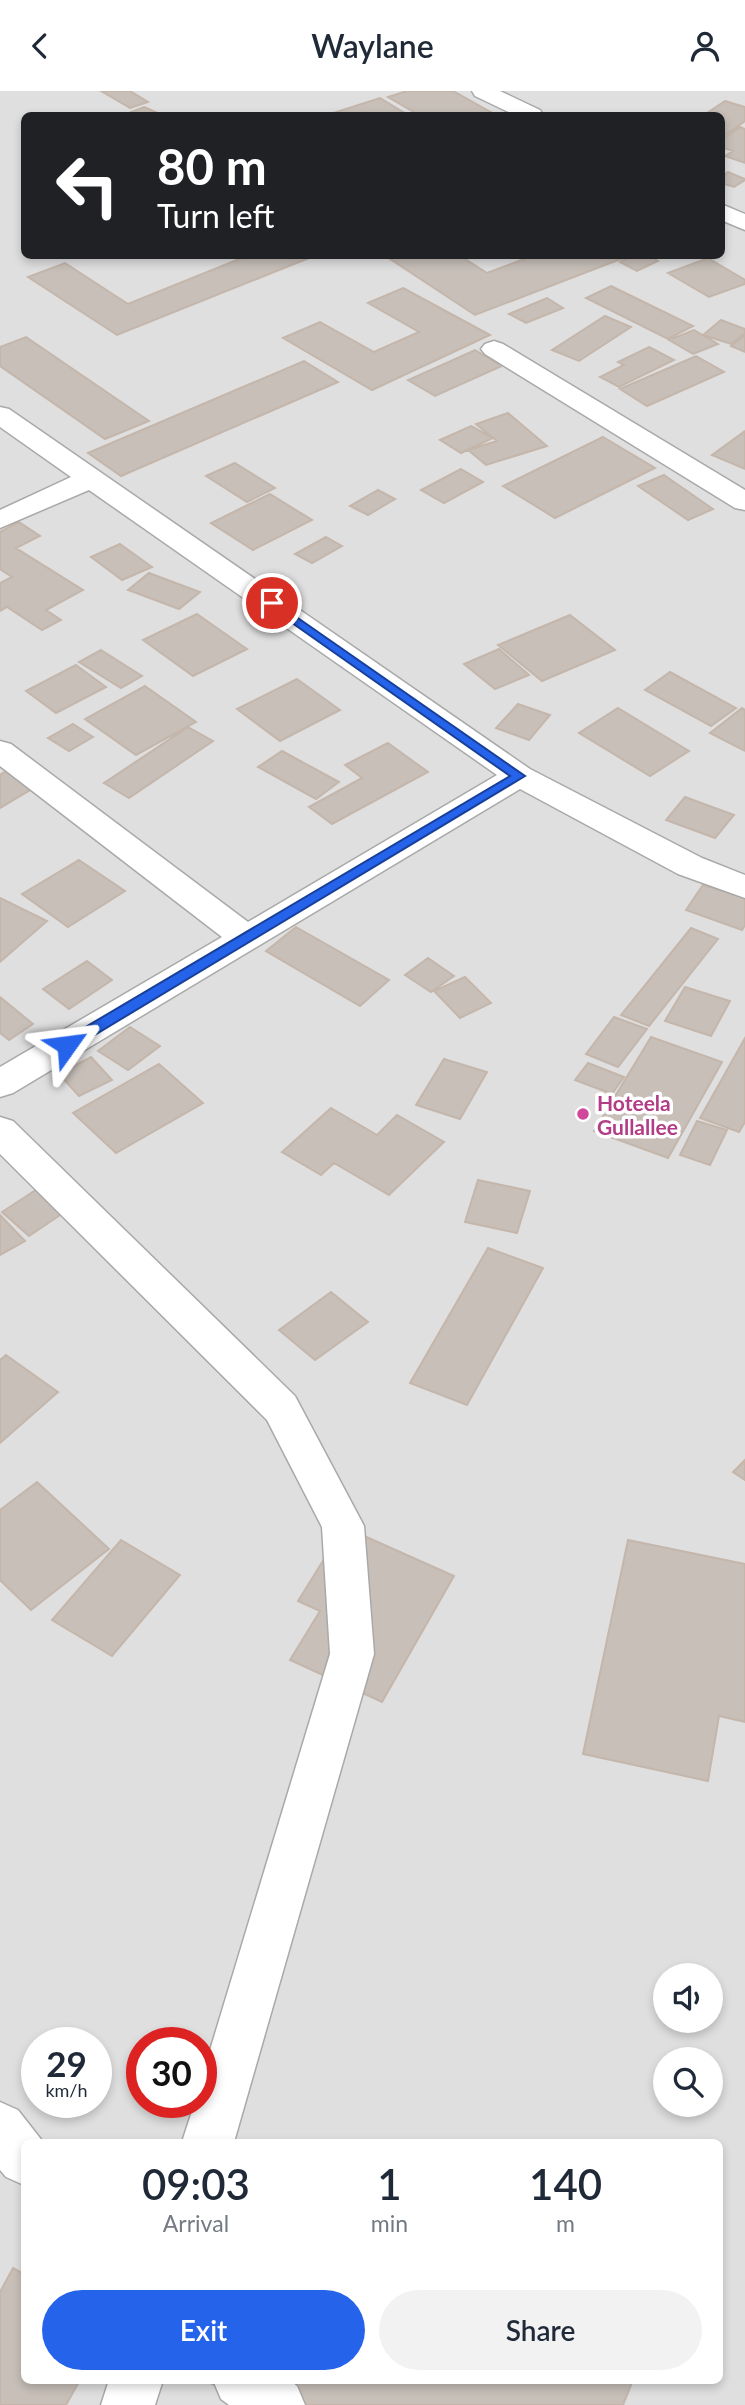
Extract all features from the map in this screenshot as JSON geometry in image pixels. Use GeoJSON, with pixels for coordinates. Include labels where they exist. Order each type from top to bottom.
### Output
{"type":"FeatureCollection","features":[{"type":"Feature","properties":{"kind":"street"},"geometry":{"type":"LineString","coordinates":[[483,91],[526,112]]}},
{"type":"Feature","properties":{"kind":"street"},"geometry":{"type":"LineString","coordinates":[[725,213],[745,223]]}},
{"type":"Feature","properties":{"kind":"street"},"geometry":{"type":"LineString","coordinates":[[494,349],[745,502]]}},
{"type":"Feature","properties":{"kind":"street"},"geometry":{"type":"LineString","coordinates":[[0,415],[519,776],[690,866],[745,887]]}},
{"type":"Feature","properties":{"kind":"street"},"geometry":{"type":"LineString","coordinates":[[0,520],[92,478]]}},
{"type":"Feature","properties":{"kind":"street"},"geometry":{"type":"LineString","coordinates":[[0,751],[247,938]]}},
{"type":"Feature","properties":{"kind":"street"},"geometry":{"type":"LineString","coordinates":[[0,1084],[519,776]]}},
{"type":"Feature","properties":{"kind":"street"},"geometry":{"type":"LineString","coordinates":[[0,1131],[281,1408],[344,1526],[352,1654],[209,2139]]}},
{"type":"Feature","properties":{"kind":"street"},"geometry":{"type":"LineString","coordinates":[[0,2127],[21,2155]]}},
{"type":"Feature","properties":{"kind":"street"},"geometry":{"type":"LineString","coordinates":[[128,2405],[135,2384]]}},
{"type":"Feature","properties":{"kind":"street"},"geometry":{"type":"LineString","coordinates":[[246,2384],[278,2405]]}},
{"type":"Feature","properties":{"kind":"shaded area"},"geometry":{"type":"Polygon","coordinates":[[[0,91],[745,91],[745,2405],[0,2405],[0,91]]]}},
{"type":"Feature","properties":{"kind":"building"},"geometry":{"type":"Polygon","coordinates":[[[101,91],[130,91],[148,102],[130,108],[101,91]]]}},
{"type":"Feature","properties":{"kind":"building"},"geometry":{"type":"Polygon","coordinates":[[[407,91],[453,91],[491,112],[414,112],[388,97],[407,91]]]}},
{"type":"Feature","properties":{"kind":"building"},"geometry":{"type":"Polygon","coordinates":[[[380,98],[403,112],[336,112],[380,98]]]}},
{"type":"Feature","properties":{"kind":"building"},"geometry":{"type":"Polygon","coordinates":[[[725,101],[745,107],[745,121],[725,135],[725,112],[708,112],[725,101]]]}},
{"type":"Feature","properties":{"kind":"building"},"geometry":{"type":"Polygon","coordinates":[[[144,107],[155,112],[132,112],[144,107]]]}},
{"type":"Feature","properties":{"kind":"building"},"geometry":{"type":"Polygon","coordinates":[[[740,127],[745,129],[745,163],[725,156],[733,151],[725,148],[725,138],[740,127]]]}},
{"type":"Feature","properties":{"kind":"building"},"geometry":{"type":"Polygon","coordinates":[[[728,172],[745,180],[734,187],[725,184],[725,174],[728,172]]]}},
{"type":"Feature","properties":{"kind":"building"},"geometry":{"type":"Polygon","coordinates":[[[239,259],[307,259],[117,335],[28,277],[65,263],[128,304],[239,259]]]}},
{"type":"Feature","properties":{"kind":"building"},"geometry":{"type":"Polygon","coordinates":[[[390,259],[465,259],[487,273],[524,259],[621,259],[475,315],[390,259]]]}},
{"type":"Feature","properties":{"kind":"building"},"geometry":{"type":"Polygon","coordinates":[[[626,259],[658,261],[637,271],[620,262],[626,259]]]}},
{"type":"Feature","properties":{"kind":"building"},"geometry":{"type":"Polygon","coordinates":[[[710,259],[745,280],[745,284],[709,297],[668,273],[710,259]]]}},
{"type":"Feature","properties":{"kind":"building"},"geometry":{"type":"Polygon","coordinates":[[[611,286],[693,326],[668,339],[586,298],[611,286]]]}},
{"type":"Feature","properties":{"kind":"building"},"geometry":{"type":"Polygon","coordinates":[[[403,288],[490,335],[372,390],[283,338],[320,322],[374,352],[419,332],[368,303],[403,288]]]}},
{"type":"Feature","properties":{"kind":"building"},"geometry":{"type":"Polygon","coordinates":[[[547,298],[563,308],[526,323],[509,314],[547,298]]]}},
{"type":"Feature","properties":{"kind":"building"},"geometry":{"type":"Polygon","coordinates":[[[605,316],[631,327],[579,361],[552,350],[605,316]]]}},
{"type":"Feature","properties":{"kind":"building"},"geometry":{"type":"Polygon","coordinates":[[[721,320],[745,329],[745,333],[731,344],[703,335],[721,320]]]}},
{"type":"Feature","properties":{"kind":"building"},"geometry":{"type":"Polygon","coordinates":[[[694,330],[718,344],[693,354],[669,340],[694,330]]]}},
{"type":"Feature","properties":{"kind":"building"},"geometry":{"type":"Polygon","coordinates":[[[745,335],[745,352],[731,346],[745,335]]]}},
{"type":"Feature","properties":{"kind":"building"},"geometry":{"type":"Polygon","coordinates":[[[26,337],[149,421],[105,439],[0,366],[0,347],[26,337]]]}},
{"type":"Feature","properties":{"kind":"building"},"geometry":{"type":"Polygon","coordinates":[[[649,347],[674,360],[619,387],[600,377],[624,365],[618,362],[649,347]]]}},
{"type":"Feature","properties":{"kind":"building"},"geometry":{"type":"Polygon","coordinates":[[[475,350],[502,366],[435,396],[408,380],[475,350]]]}},
{"type":"Feature","properties":{"kind":"building"},"geometry":{"type":"Polygon","coordinates":[[[696,356],[724,372],[647,406],[620,389],[696,356]]]}},
{"type":"Feature","properties":{"kind":"building"},"geometry":{"type":"Polygon","coordinates":[[[304,361],[338,382],[121,476],[88,453],[304,361]]]}},
{"type":"Feature","properties":{"kind":"building"},"geometry":{"type":"Polygon","coordinates":[[[508,413],[547,446],[486,465],[468,450],[497,441],[476,424],[508,413]]]}},
{"type":"Feature","properties":{"kind":"building"},"geometry":{"type":"Polygon","coordinates":[[[471,426],[493,438],[461,453],[440,440],[471,426]]]}},
{"type":"Feature","properties":{"kind":"building"},"geometry":{"type":"Polygon","coordinates":[[[745,431],[745,469],[712,455],[745,431]]]}},
{"type":"Feature","properties":{"kind":"building"},"geometry":{"type":"Polygon","coordinates":[[[603,437],[655,468],[555,518],[503,486],[603,437]]]}},
{"type":"Feature","properties":{"kind":"building"},"geometry":{"type":"Polygon","coordinates":[[[235,463],[275,488],[247,502],[206,476],[235,463]]]}},
{"type":"Feature","properties":{"kind":"building"},"geometry":{"type":"Polygon","coordinates":[[[461,469],[483,482],[444,503],[421,490],[461,469]]]}},
{"type":"Feature","properties":{"kind":"building"},"geometry":{"type":"Polygon","coordinates":[[[664,475],[713,509],[688,520],[638,486],[664,475]]]}},
{"type":"Feature","properties":{"kind":"building"},"geometry":{"type":"Polygon","coordinates":[[[378,490],[395,499],[368,515],[350,506],[378,490]]]}},
{"type":"Feature","properties":{"kind":"building"},"geometry":{"type":"Polygon","coordinates":[[[270,494],[312,520],[253,550],[211,523],[270,494]]]}},
{"type":"Feature","properties":{"kind":"building"},"geometry":{"type":"Polygon","coordinates":[[[19,522],[40,536],[16,548],[83,590],[46,610],[61,620],[42,630],[7,607],[0,611],[0,583],[12,577],[0,569],[0,532],[19,522]]]}},
{"type":"Feature","properties":{"kind":"building"},"geometry":{"type":"Polygon","coordinates":[[[326,537],[342,546],[312,563],[295,554],[326,537]]]}},
{"type":"Feature","properties":{"kind":"building"},"geometry":{"type":"Polygon","coordinates":[[[120,544],[152,567],[122,580],[91,557],[120,544]]]}},
{"type":"Feature","properties":{"kind":"building"},"geometry":{"type":"Polygon","coordinates":[[[149,573],[200,592],[179,609],[128,590],[149,573]]]}},
{"type":"Feature","properties":{"kind":"building"},"geometry":{"type":"Polygon","coordinates":[[[197,614],[247,649],[193,676],[143,640],[197,614]]]}},
{"type":"Feature","properties":{"kind":"building"},"geometry":{"type":"Polygon","coordinates":[[[570,615],[615,650],[542,681],[498,645],[570,615]]]}},
{"type":"Feature","properties":{"kind":"building"},"geometry":{"type":"Polygon","coordinates":[[[499,649],[529,675],[495,689],[464,664],[499,649]]]}},
{"type":"Feature","properties":{"kind":"building"},"geometry":{"type":"Polygon","coordinates":[[[101,650],[142,676],[121,688],[79,662],[101,650]]]}},
{"type":"Feature","properties":{"kind":"building"},"geometry":{"type":"Polygon","coordinates":[[[76,665],[106,687],[56,713],[26,691],[76,665]]]}},
{"type":"Feature","properties":{"kind":"building"},"geometry":{"type":"Polygon","coordinates":[[[670,672],[736,708],[711,726],[645,690],[670,672]]]}},
{"type":"Feature","properties":{"kind":"building"},"geometry":{"type":"Polygon","coordinates":[[[297,679],[340,710],[280,741],[237,709],[297,679]]]}},
{"type":"Feature","properties":{"kind":"building"},"geometry":{"type":"Polygon","coordinates":[[[145,686],[196,722],[136,755],[85,719],[145,686]]]}},
{"type":"Feature","properties":{"kind":"building"},"geometry":{"type":"Polygon","coordinates":[[[518,704],[550,715],[529,740],[496,728],[518,704]]]}},
{"type":"Feature","properties":{"kind":"building"},"geometry":{"type":"Polygon","coordinates":[[[618,708],[689,751],[650,776],[579,733],[618,708]]]}},
{"type":"Feature","properties":{"kind":"building"},"geometry":{"type":"Polygon","coordinates":[[[742,708],[745,710],[745,751],[710,733],[742,708]]]}},
{"type":"Feature","properties":{"kind":"building"},"geometry":{"type":"Polygon","coordinates":[[[73,724],[93,737],[69,751],[48,738],[73,724]]]}},
{"type":"Feature","properties":{"kind":"building"},"geometry":{"type":"Polygon","coordinates":[[[188,727],[213,741],[129,798],[104,783],[188,727]]]}},
{"type":"Feature","properties":{"kind":"building"},"geometry":{"type":"Polygon","coordinates":[[[388,743],[428,772],[332,824],[309,807],[362,778],[345,765],[388,743]]]}},
{"type":"Feature","properties":{"kind":"building"},"geometry":{"type":"Polygon","coordinates":[[[282,751],[339,782],[316,799],[258,767],[282,751]]]}},
{"type":"Feature","properties":{"kind":"building"},"geometry":{"type":"Polygon","coordinates":[[[11,768],[37,786],[0,808],[0,775],[11,768]]]}},
{"type":"Feature","properties":{"kind":"building"},"geometry":{"type":"Polygon","coordinates":[[[685,797],[734,815],[715,838],[666,820],[685,797]]]}},
{"type":"Feature","properties":{"kind":"building"},"geometry":{"type":"Polygon","coordinates":[[[79,860],[125,891],[68,927],[22,894],[79,860]]]}},
{"type":"Feature","properties":{"kind":"building"},"geometry":{"type":"Polygon","coordinates":[[[703,885],[745,898],[745,925],[742,930],[686,910],[703,885]]]}},
{"type":"Feature","properties":{"kind":"building"},"geometry":{"type":"Polygon","coordinates":[[[0,898],[47,921],[0,962],[0,898]]]}},
{"type":"Feature","properties":{"kind":"building"},"geometry":{"type":"Polygon","coordinates":[[[296,927],[389,980],[360,1006],[266,951],[296,927]]]}},
{"type":"Feature","properties":{"kind":"building"},"geometry":{"type":"Polygon","coordinates":[[[691,928],[718,939],[649,1026],[621,1015],[691,928]]]}},
{"type":"Feature","properties":{"kind":"building"},"geometry":{"type":"Polygon","coordinates":[[[428,958],[454,976],[431,992],[405,975],[428,958]]]}},
{"type":"Feature","properties":{"kind":"building"},"geometry":{"type":"Polygon","coordinates":[[[87,961],[112,980],[69,1009],[43,989],[87,961]]]}},
{"type":"Feature","properties":{"kind":"building"},"geometry":{"type":"Polygon","coordinates":[[[465,977],[491,1003],[460,1018],[434,991],[465,977]]]}},
{"type":"Feature","properties":{"kind":"building"},"geometry":{"type":"Polygon","coordinates":[[[685,987],[730,1001],[711,1036],[665,1021],[685,987]]]}},
{"type":"Feature","properties":{"kind":"building"},"geometry":{"type":"Polygon","coordinates":[[[0,997],[33,1024],[9,1040],[0,1033],[0,997]]]}},
{"type":"Feature","properties":{"kind":"building"},"geometry":{"type":"Polygon","coordinates":[[[614,1017],[647,1029],[618,1067],[586,1054],[614,1017]]]}},
{"type":"Feature","properties":{"kind":"building"},"geometry":{"type":"Polygon","coordinates":[[[130,1027],[160,1046],[128,1070],[98,1051],[130,1027]]]}},
{"type":"Feature","properties":{"kind":"building"},"geometry":{"type":"Polygon","coordinates":[[[651,1037],[722,1062],[668,1158],[594,1131],[651,1037]]]}},
{"type":"Feature","properties":{"kind":"building"},"geometry":{"type":"Polygon","coordinates":[[[745,1038],[745,1122],[739,1132],[700,1118],[745,1038]]]}},
{"type":"Feature","properties":{"kind":"building"},"geometry":{"type":"Polygon","coordinates":[[[91,1057],[112,1080],[79,1096],[59,1074],[91,1057]]]}},
{"type":"Feature","properties":{"kind":"building"},"geometry":{"type":"Polygon","coordinates":[[[444,1059],[487,1072],[460,1119],[416,1105],[444,1059]]]}},
{"type":"Feature","properties":{"kind":"building"},"geometry":{"type":"Polygon","coordinates":[[[588,1063],[624,1077],[612,1094],[575,1080],[588,1063]]]}},
{"type":"Feature","properties":{"kind":"building"},"geometry":{"type":"Polygon","coordinates":[[[159,1064],[203,1103],[116,1153],[73,1113],[159,1064]]]}},
{"type":"Feature","properties":{"kind":"building"},"geometry":{"type":"Polygon","coordinates":[[[331,1108],[377,1135],[397,1115],[444,1142],[389,1195],[334,1163],[321,1175],[282,1152],[331,1108]]]}},
{"type":"Feature","properties":{"kind":"building"},"geometry":{"type":"Polygon","coordinates":[[[697,1121],[727,1130],[710,1165],[680,1155],[697,1121]]]}},
{"type":"Feature","properties":{"kind":"building"},"geometry":{"type":"Polygon","coordinates":[[[478,1180],[530,1191],[517,1233],[465,1222],[478,1180]]]}},
{"type":"Feature","properties":{"kind":"building"},"geometry":{"type":"Polygon","coordinates":[[[45,1184],[72,1207],[29,1236],[2,1212],[45,1184]]]}},
{"type":"Feature","properties":{"kind":"building"},"geometry":{"type":"Polygon","coordinates":[[[0,1215],[25,1241],[0,1255],[0,1215]]]}},
{"type":"Feature","properties":{"kind":"building"},"geometry":{"type":"Polygon","coordinates":[[[488,1248],[543,1268],[467,1405],[410,1383],[488,1248]]]}},
{"type":"Feature","properties":{"kind":"building"},"geometry":{"type":"Polygon","coordinates":[[[331,1292],[368,1322],[315,1360],[279,1330],[331,1292]]]}},
{"type":"Feature","properties":{"kind":"building"},"geometry":{"type":"Polygon","coordinates":[[[6,1355],[58,1392],[0,1443],[0,1360],[6,1355]]]}},
{"type":"Feature","properties":{"kind":"building"},"geometry":{"type":"Polygon","coordinates":[[[745,1460],[745,1480],[733,1472],[745,1460]]]}},
{"type":"Feature","properties":{"kind":"building"},"geometry":{"type":"Polygon","coordinates":[[[37,1482],[109,1549],[31,1610],[0,1580],[0,1510],[37,1482]]]}},
{"type":"Feature","properties":{"kind":"building"},"geometry":{"type":"Polygon","coordinates":[[[344,1527],[454,1576],[382,1702],[290,1660],[320,1611],[298,1601],[344,1527]]]}},
{"type":"Feature","properties":{"kind":"building"},"geometry":{"type":"Polygon","coordinates":[[[121,1540],[180,1575],[112,1656],[52,1620],[121,1540]]]}},
{"type":"Feature","properties":{"kind":"building"},"geometry":{"type":"Polygon","coordinates":[[[628,1540],[745,1564],[745,1722],[719,1716],[708,1781],[583,1754],[628,1540]]]}},
{"type":"Feature","properties":{"kind":"building"},"geometry":{"type":"Polygon","coordinates":[[[13,2268],[21,2272],[21,2384],[78,2384],[66,2405],[0,2405],[0,2292],[13,2268]]]}},
{"type":"Feature","properties":{"kind":"building"},"geometry":{"type":"Polygon","coordinates":[[[212,2384],[631,2384],[623,2405],[251,2405],[212,2384]]]}},
{"type":"Feature","properties":{"kind":"place","name":"Hoteela Gullallee"},"geometry":{"type":"Point","coordinates":[583,1114]}},
{"type":"Feature","properties":{"kind":"route"},"geometry":{"type":"LineString","coordinates":[[67,1045],[519,776],[272,603]]}}]}
